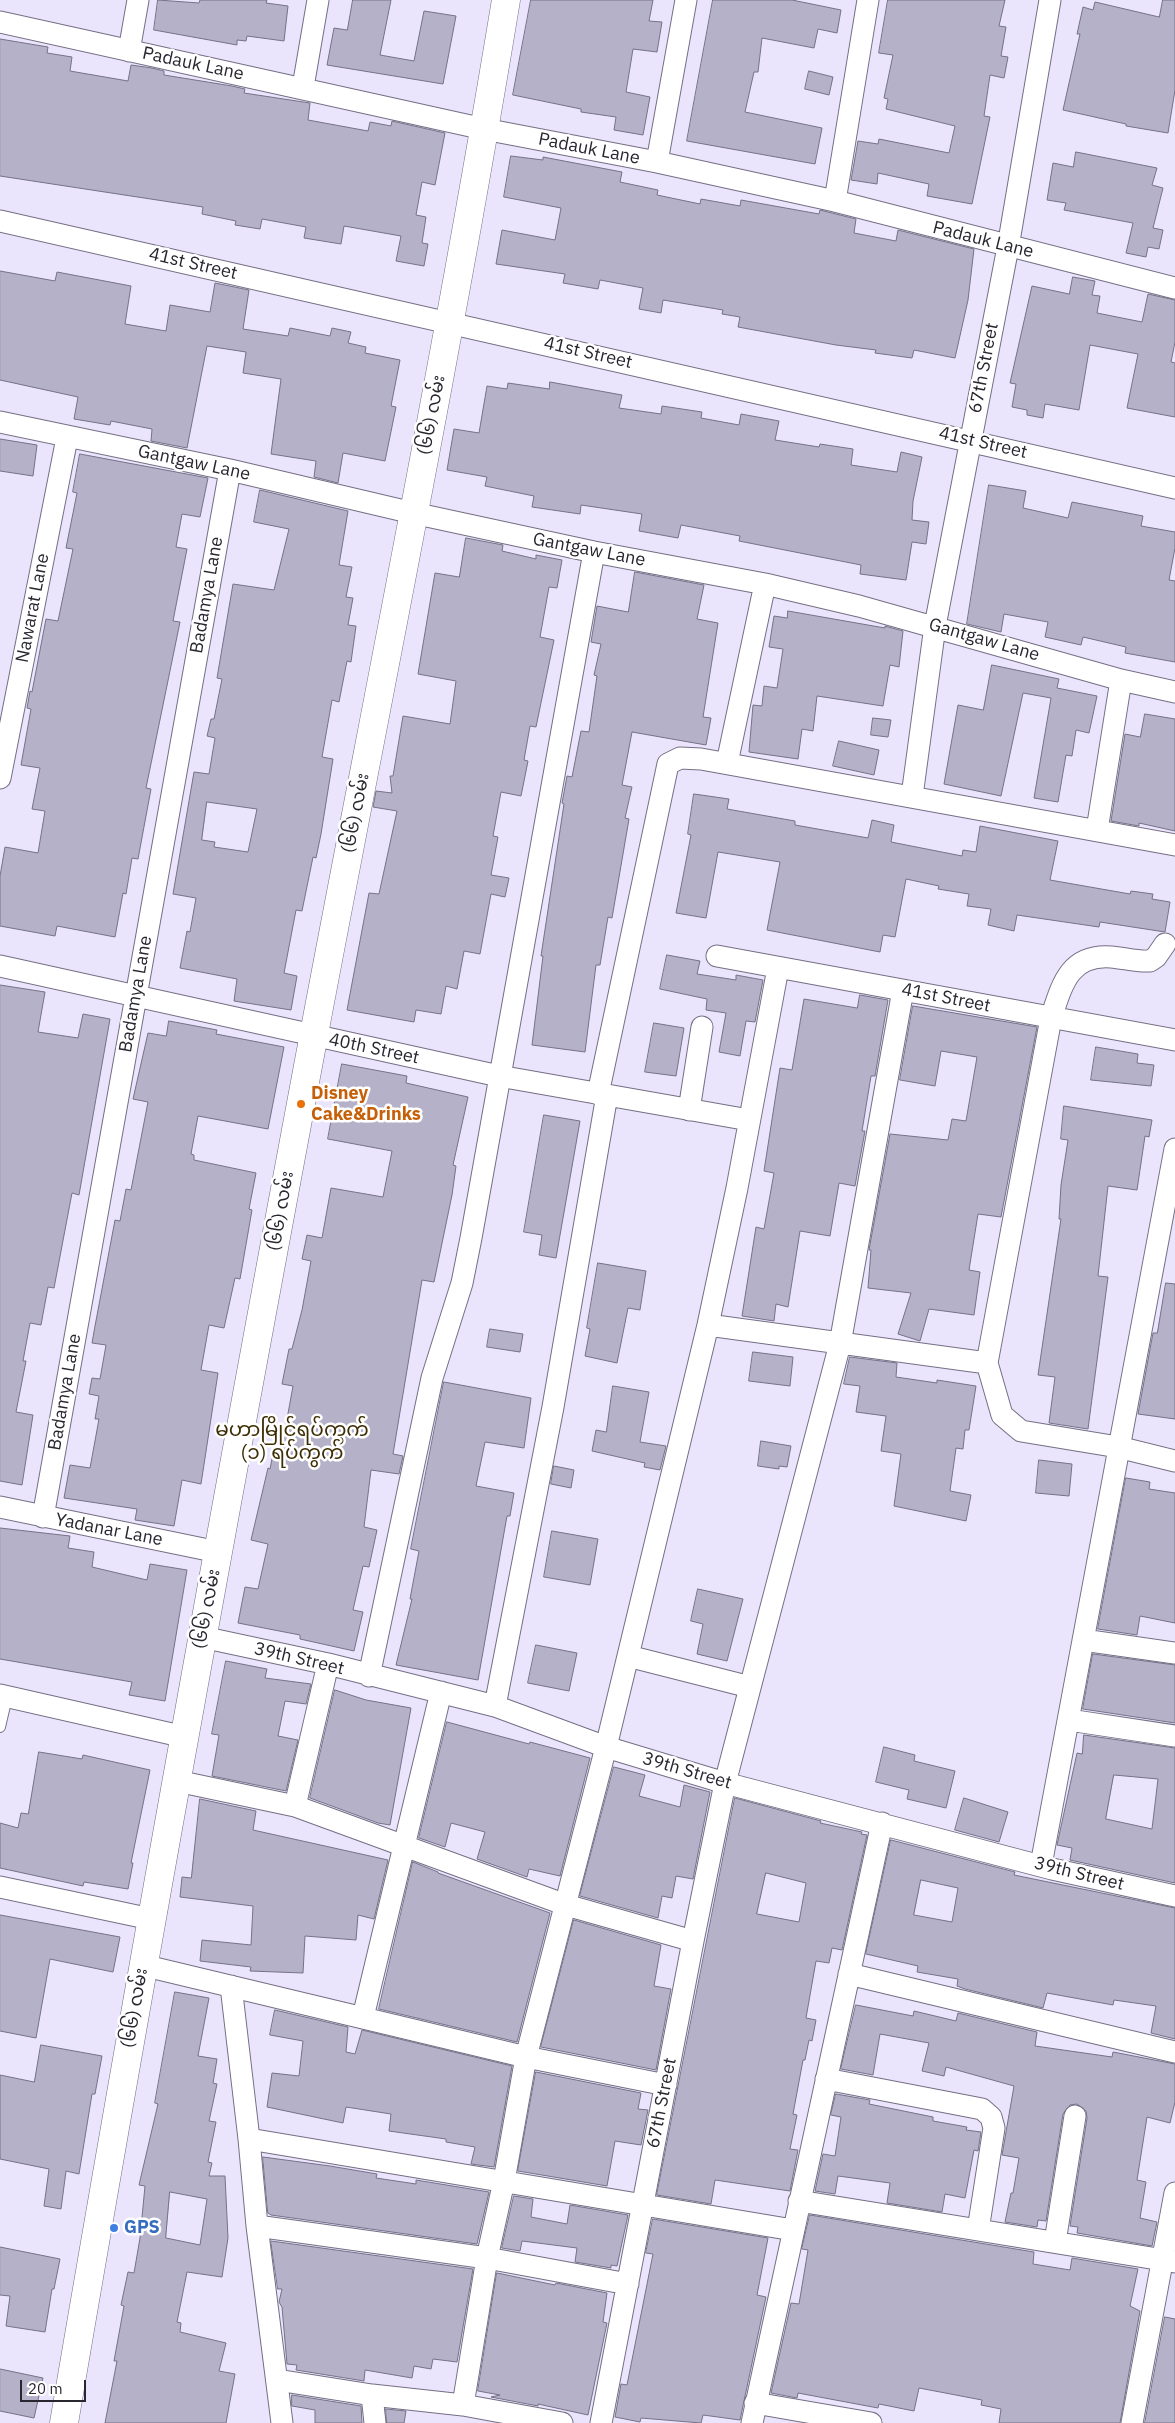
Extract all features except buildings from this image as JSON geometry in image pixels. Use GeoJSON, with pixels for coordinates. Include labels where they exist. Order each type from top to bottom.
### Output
{"type":"FeatureCollection","features":[{"type":"Feature","properties":{"kind":"street"},"geometry":{"type":"LineString","coordinates":[[129,51],[138,0]]}},
{"type":"Feature","properties":{"kind":"street"},"geometry":{"type":"LineString","coordinates":[[303,87],[318,0]]}},
{"type":"Feature","properties":{"kind":"street","name":"(၆၆) လမ်း"},"geometry":{"type":"LineString","coordinates":[[64,2423],[142,1965],[314,1035],[449,322],[506,0]]}},
{"type":"Feature","properties":{"kind":"street"},"geometry":{"type":"LineString","coordinates":[[657,162],[686,0]]}},
{"type":"Feature","properties":{"kind":"street"},"geometry":{"type":"LineString","coordinates":[[835,202],[868,0]]}},
{"type":"Feature","properties":{"kind":"street","name":"67th Street"},"geometry":{"type":"LineString","coordinates":[[912,796],[935,626],[1008,247],[1050,0]]}},
{"type":"Feature","properties":{"kind":"street","name":"Padauk Lane"},"geometry":{"type":"LineString","coordinates":[[0,22],[303,87],[484,129],[657,162],[835,202],[1175,288]]}},
{"type":"Feature","properties":{"kind":"street","name":"41st Street"},"geometry":{"type":"LineString","coordinates":[[0,221],[1175,488]]}},
{"type":"Feature","properties":{"kind":"street","name":"Gantgaw Lane"},"geometry":{"type":"LineString","coordinates":[[0,422],[66,438],[230,470],[413,514],[594,552],[765,584],[935,626],[1121,680],[1175,692]]}},
{"type":"Feature","properties":{"kind":"street","name":"Nawarat Lane"},"geometry":{"type":"LineString","coordinates":[[0,778],[66,438]]}},
{"type":"Feature","properties":{"kind":"street","name":"Badamya Lane"},"geometry":{"type":"LineString","coordinates":[[43,1517],[230,470]]}},
{"type":"Feature","properties":{"kind":"street"},"geometry":{"type":"LineString","coordinates":[[369,1676],[432,1378],[462,1283],[594,552]]}},
{"type":"Feature","properties":{"kind":"street"},"geometry":{"type":"LineString","coordinates":[[727,764],[765,584]]}},
{"type":"Feature","properties":{"kind":"street"},"geometry":{"type":"LineString","coordinates":[[1097,830],[1121,680]]}},
{"type":"Feature","properties":{"kind":"street"},"geometry":{"type":"LineString","coordinates":[[495,1706],[553,1407],[602,1094],[668,764],[680,758],[701,759],[1175,845]]}},
{"type":"Feature","properties":{"kind":"street"},"geometry":{"type":"LineString","coordinates":[[1165,944],[1156,957],[1150,961],[1104,957],[1088,958],[1075,967],[1064,979],[1052,1018],[987,1363],[1002,1415],[1021,1432],[1118,1447],[1175,1461]]}},
{"type":"Feature","properties":{"kind":"street","name":"41st Street"},"geometry":{"type":"LineString","coordinates":[[717,956],[1175,1040]]}},
{"type":"Feature","properties":{"kind":"street","name":"40th Street"},"geometry":{"type":"LineString","coordinates":[[0,966],[499,1076],[749,1120]]}},
{"type":"Feature","properties":{"kind":"street"},"geometry":{"type":"LineString","coordinates":[[463,2405],[487,2258],[504,2181],[526,2057],[606,1747],[708,1325],[778,968]]}},
{"type":"Feature","properties":{"kind":"street","name":"67th Street"},"geometry":{"type":"LineString","coordinates":[[601,2423],[693,1941],[726,1783],[840,1344],[904,990]]}},
{"type":"Feature","properties":{"kind":"street"},"geometry":{"type":"LineString","coordinates":[[689,1110],[702,1027]]}},
{"type":"Feature","properties":{"kind":"street"},"geometry":{"type":"LineString","coordinates":[[1041,1865],[1175,1149]]}},
{"type":"Feature","properties":{"kind":"street"},"geometry":{"type":"LineString","coordinates":[[708,1325],[987,1363]]}},
{"type":"Feature","properties":{"kind":"street","name":"Yadanar Lane"},"geometry":{"type":"LineString","coordinates":[[0,1507],[218,1552]]}},
{"type":"Feature","properties":{"kind":"street","name":"39th Street"},"geometry":{"type":"LineString","coordinates":[[202,1637],[328,1664],[369,1676],[495,1706],[606,1747],[726,1783],[1052,1869],[1175,1896]]}},
{"type":"Feature","properties":{"kind":"street"},"geometry":{"type":"LineString","coordinates":[[1083,1640],[1175,1653]]}},
{"type":"Feature","properties":{"kind":"street"},"geometry":{"type":"LineString","coordinates":[[628,1656],[750,1687]]}},
{"type":"Feature","properties":{"kind":"street"},"geometry":{"type":"LineString","coordinates":[[295,1806],[328,1664]]}},
{"type":"Feature","properties":{"kind":"street"},"geometry":{"type":"LineString","coordinates":[[363,2017],[442,1692]]}},
{"type":"Feature","properties":{"kind":"street"},"geometry":{"type":"LineString","coordinates":[[4,1696],[185,1737]]}},
{"type":"Feature","properties":{"kind":"street"},"geometry":{"type":"LineString","coordinates":[[1069,1720],[1175,1736]]}},
{"type":"Feature","properties":{"kind":"street"},"geometry":{"type":"LineString","coordinates":[[177,1781],[295,1806],[566,1905],[693,1941]]}},
{"type":"Feature","properties":{"kind":"street"},"geometry":{"type":"LineString","coordinates":[[871,2423],[753,2413],[882,1823]]}},
{"type":"Feature","properties":{"kind":"street"},"geometry":{"type":"LineString","coordinates":[[0,1887],[151,1919]]}},
{"type":"Feature","properties":{"kind":"street"},"geometry":{"type":"LineString","coordinates":[[142,1965],[526,2057],[666,2085]]}},
{"type":"Feature","properties":{"kind":"street"},"geometry":{"type":"LineString","coordinates":[[850,1974],[1175,2052]]}},
{"type":"Feature","properties":{"kind":"street"},"geometry":{"type":"LineString","coordinates":[[231,1986],[257,2226],[282,2423]]}},
{"type":"Feature","properties":{"kind":"street"},"geometry":{"type":"LineString","coordinates":[[826,2079],[982,2109],[991,2117],[994,2128],[978,2230]]}},
{"type":"Feature","properties":{"kind":"street"},"geometry":{"type":"LineString","coordinates":[[1055,2242],[1075,2116]]}},
{"type":"Feature","properties":{"kind":"street"},"geometry":{"type":"LineString","coordinates":[[249,2139],[793,2230]]}},
{"type":"Feature","properties":{"kind":"street"},"geometry":{"type":"LineString","coordinates":[[1132,2423],[1169,2261],[1175,2193]]}},
{"type":"Feature","properties":{"kind":"street"},"geometry":{"type":"LineString","coordinates":[[799,2201],[1169,2261]]}},
{"type":"Feature","properties":{"kind":"street"},"geometry":{"type":"LineString","coordinates":[[257,2226],[487,2258],[628,2284]]}},
{"type":"Feature","properties":{"kind":"street"},"geometry":{"type":"LineString","coordinates":[[277,2380],[372,2395],[463,2405],[562,2423]]}},
{"type":"Feature","properties":{"kind":"street"},"geometry":{"type":"LineString","coordinates":[[372,2395],[375,2423]]}},
{"type":"Feature","properties":{"kind":"lane"},"geometry":{"type":"LineString","coordinates":[[0,1727],[4,1696]]}},
{"type":"Feature","properties":{"kind":"place","name":"Disney Cake&Drinks"},"geometry":{"type":"Point","coordinates":[301,1104]}},
{"type":"Feature","properties":{"kind":"place","name":"GPS"},"geometry":{"type":"Point","coordinates":[114,2228]}},
{"type":"Feature","properties":{"kind":"district","name":"မဟာမြိုင်ရပ်ကွက် (၁) ရပ်ကွက်"},"geometry":{"type":"Point","coordinates":[292,1442]}}]}
